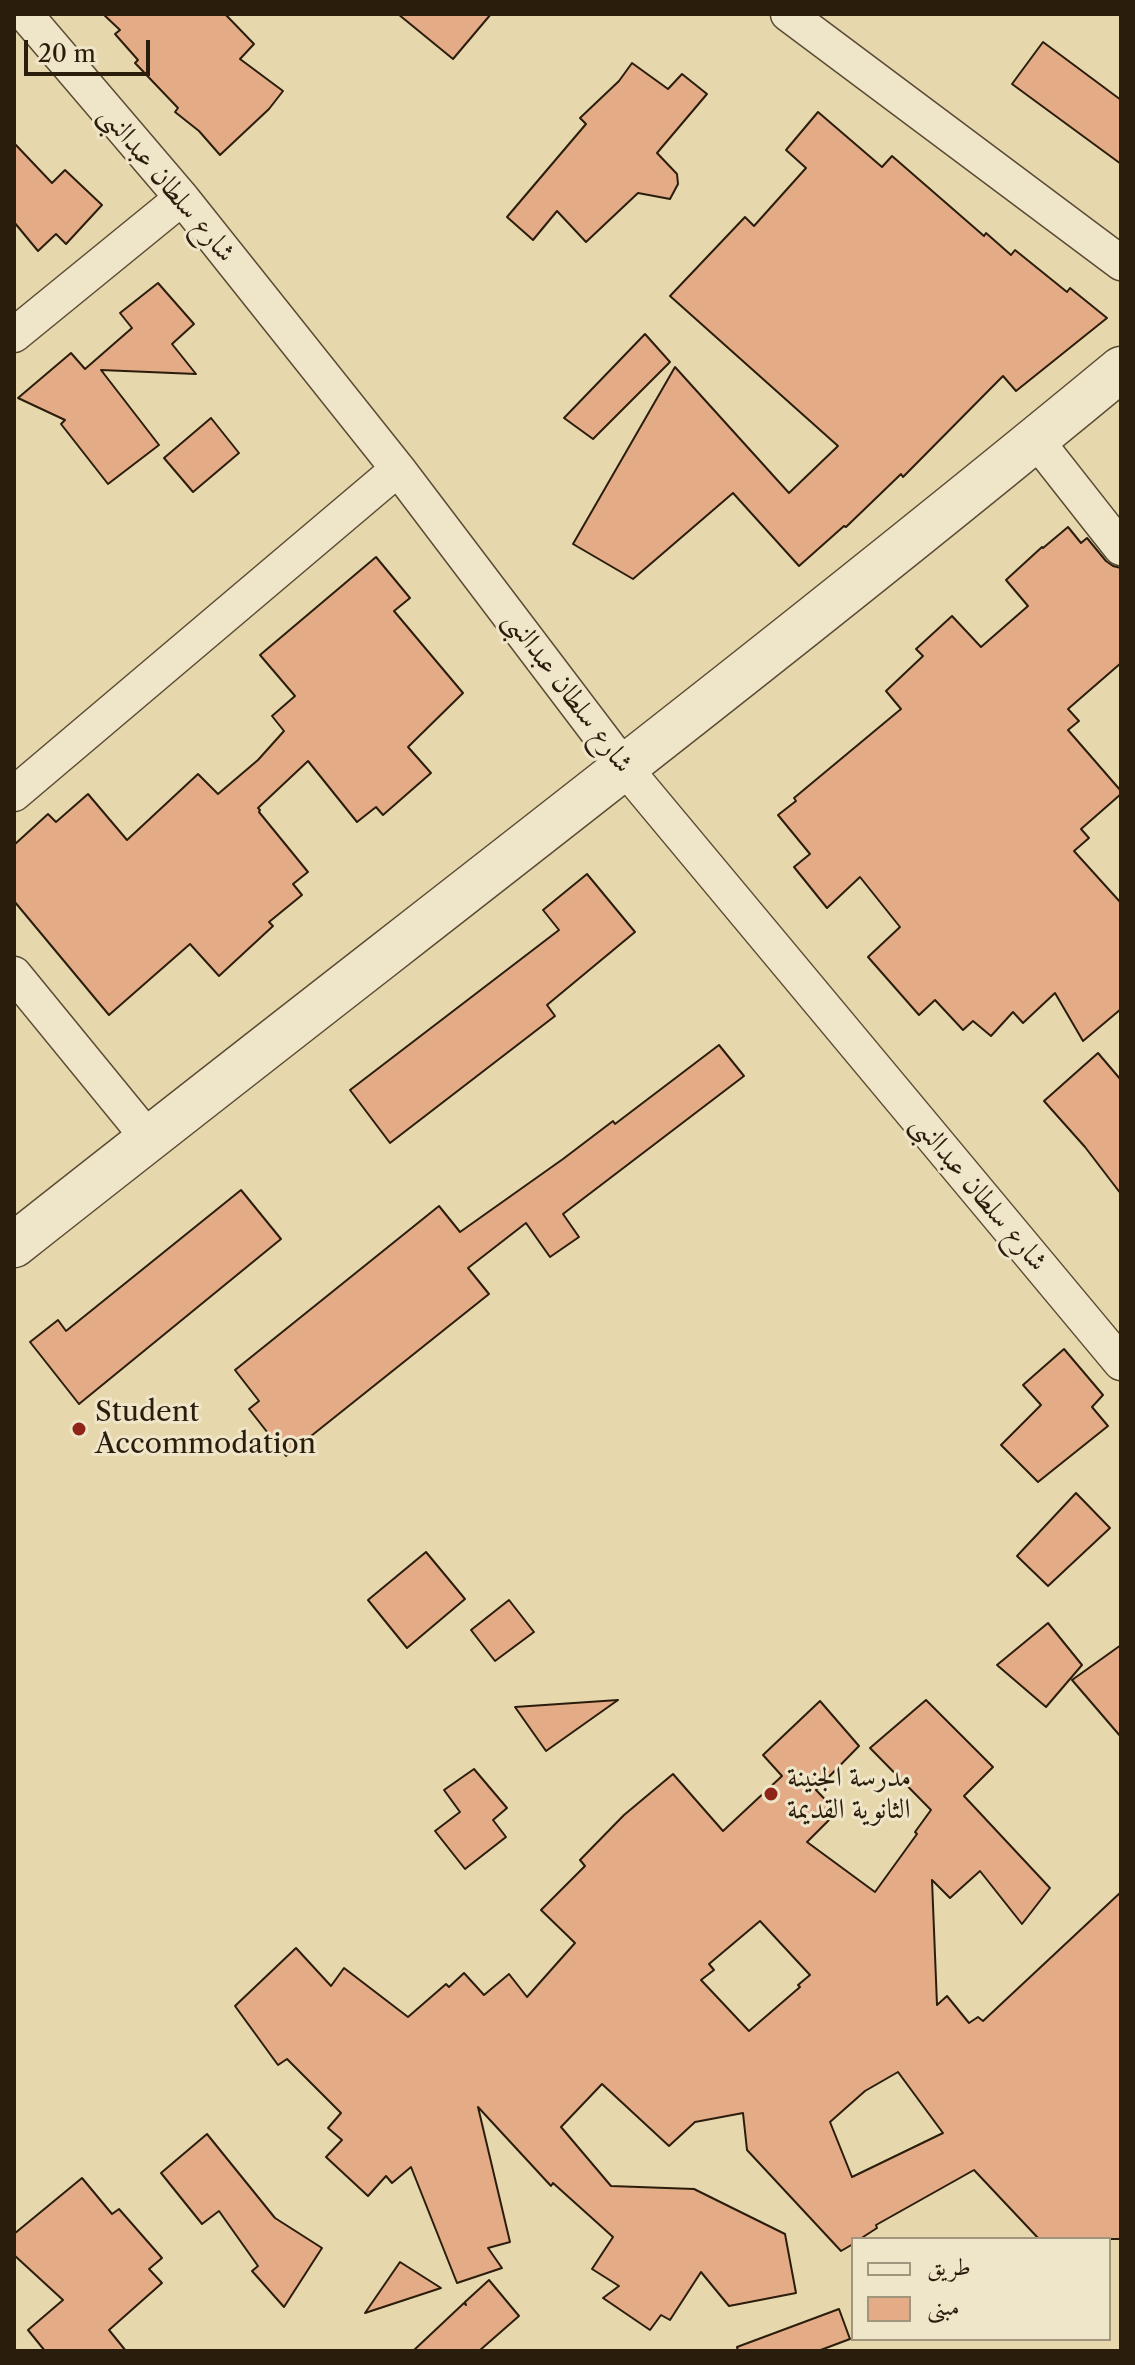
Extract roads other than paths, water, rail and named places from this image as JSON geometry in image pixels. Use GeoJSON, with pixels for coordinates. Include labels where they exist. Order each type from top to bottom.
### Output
{"type":"FeatureCollection","features":[{"type":"Feature","properties":{"kind":"street","name":"شارع سلطان عبدالنبى"},"geometry":{"type":"LineString","coordinates":[[25,14],[182,198],[398,469],[624,767],[1121,1363]]}},
{"type":"Feature","properties":{"kind":"street"},"geometry":{"type":"LineString","coordinates":[[788,14],[1121,263]]}},
{"type":"Feature","properties":{"kind":"street"},"geometry":{"type":"LineString","coordinates":[[14,335],[182,198]]}},
{"type":"Feature","properties":{"kind":"street"},"geometry":{"type":"LineString","coordinates":[[14,1245],[624,767],[1121,369]]}},
{"type":"Feature","properties":{"kind":"street"},"geometry":{"type":"LineString","coordinates":[[1036,440],[1121,548]]}},
{"type":"Feature","properties":{"kind":"street"},"geometry":{"type":"LineString","coordinates":[[14,794],[398,469]]}},
{"type":"Feature","properties":{"kind":"street"},"geometry":{"type":"LineString","coordinates":[[14,974],[149,1139]]}},
{"type":"Feature","properties":{"kind":"place","name":"Student Accommodation"},"geometry":{"type":"Point","coordinates":[79,1429]}},
{"type":"Feature","properties":{"kind":"place","name":"مدرسة الجنينة الثانوية القديمة"},"geometry":{"type":"Point","coordinates":[771,1794]}}]}
